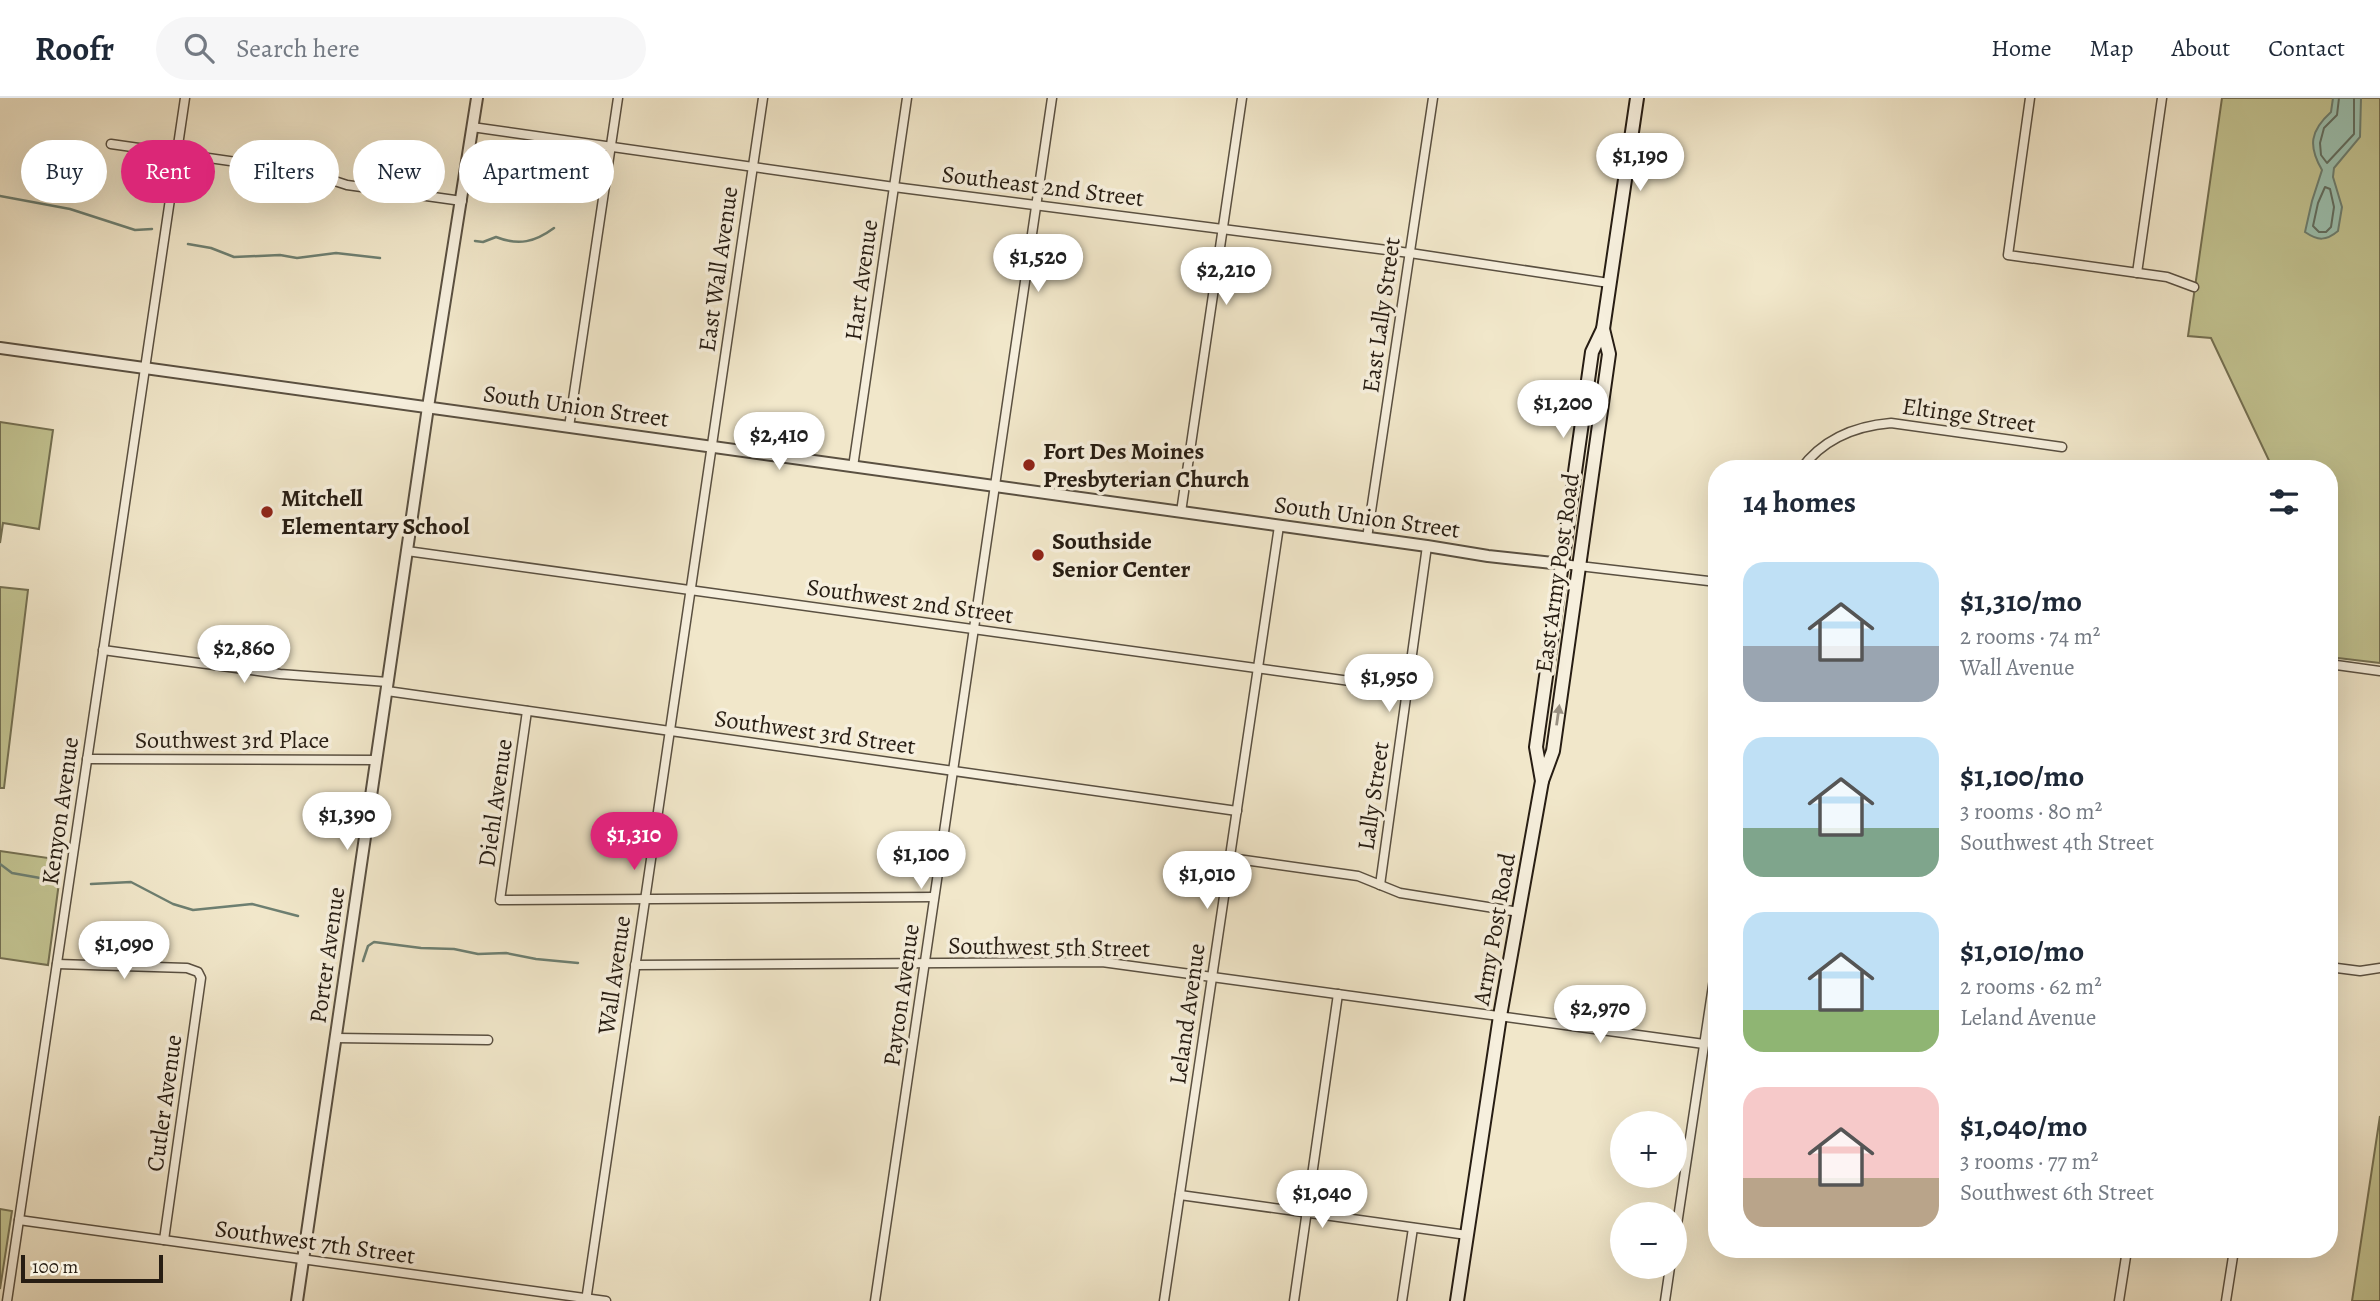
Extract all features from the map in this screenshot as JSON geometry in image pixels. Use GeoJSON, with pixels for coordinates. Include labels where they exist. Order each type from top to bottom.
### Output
{"type":"FeatureCollection","features":[{"type":"Feature","properties":{"kind":"main road","name":"East Army Post Road"},"geometry":{"type":"LineString","coordinates":[[1562,564],[1592,352],[1603,329],[1637,98]]}},
{"type":"Feature","properties":{"kind":"main road","name":"East Army Post Road"},"geometry":{"type":"LineString","coordinates":[[1542,781],[1553,751],[1609,354],[1603,329]]}},
{"type":"Feature","properties":{"kind":"main road","name":"Army Post Road"},"geometry":{"type":"LineString","coordinates":[[1457,1301],[1500,1016],[1542,781],[1536,747],[1562,564]]}},
{"type":"Feature","properties":{"kind":"street","name":"Kenyon Avenue"},"geometry":{"type":"LineString","coordinates":[[179,140],[185,98]]}},
{"type":"Feature","properties":{"kind":"street","name":"Porter Avenue"},"geometry":{"type":"LineString","coordinates":[[470,140],[477,98]]}},
{"type":"Feature","properties":{"kind":"street"},"geometry":{"type":"LineString","coordinates":[[612,140],[618,98]]}},
{"type":"Feature","properties":{"kind":"street","name":"East Wall Avenue"},"geometry":{"type":"LineString","coordinates":[[711,446],[763,98]]}},
{"type":"Feature","properties":{"kind":"street","name":"Hart Avenue"},"geometry":{"type":"LineString","coordinates":[[853,467],[907,98]]}},
{"type":"Feature","properties":{"kind":"street","name":"Payton Avenue"},"geometry":{"type":"LineString","coordinates":[[876,1301],[1052,98]]}},
{"type":"Feature","properties":{"kind":"street"},"geometry":{"type":"LineString","coordinates":[[1181,512],[1242,98]]}},
{"type":"Feature","properties":{"kind":"street","name":"East Lally Street"},"geometry":{"type":"LineString","coordinates":[[1367,538],[1433,98]]}},
{"type":"Feature","properties":{"kind":"street"},"geometry":{"type":"LineString","coordinates":[[2030,98],[2008,255],[2167,277],[2194,287]]}},
{"type":"Feature","properties":{"kind":"street"},"geometry":{"type":"LineString","coordinates":[[2137,273],[2162,98]]}},
{"type":"Feature","properties":{"kind":"street","name":"Southeast 2nd Street"},"geometry":{"type":"LineString","coordinates":[[472,127],[572,140]]}},
{"type":"Feature","properties":{"kind":"street"},"geometry":{"type":"LineString","coordinates":[[111,144],[121,146]]}},
{"type":"Feature","properties":{"kind":"street","name":"Southeast 2nd Street"},"geometry":{"type":"LineString","coordinates":[[614,145],[894,187],[1410,253],[1609,283]]}},
{"type":"Feature","properties":{"kind":"street"},"geometry":{"type":"LineString","coordinates":[[215,159],[307,172],[347,185],[459,201]]}},
{"type":"Feature","properties":{"kind":"street","name":"Kenyon Avenue"},"geometry":{"type":"LineString","coordinates":[[7,1301],[170,203]]}},
{"type":"Feature","properties":{"kind":"street","name":"Porter Avenue"},"geometry":{"type":"LineString","coordinates":[[297,1301],[428,407],[461,203]]}},
{"type":"Feature","properties":{"kind":"street"},"geometry":{"type":"LineString","coordinates":[[569,427],[602,203]]}},
{"type":"Feature","properties":{"kind":"street","name":"South Union Street"},"geometry":{"type":"LineString","coordinates":[[0,348],[1488,556],[1562,564]]}},
{"type":"Feature","properties":{"kind":"street","name":"Eltinge Street"},"geometry":{"type":"LineString","coordinates":[[1809,460],[1843,434],[1882,423],[1912,424],[2062,447]]}},
{"type":"Feature","properties":{"kind":"street","name":"Wall Avenue"},"geometry":{"type":"LineString","coordinates":[[587,1300],[711,446]]}},
{"type":"Feature","properties":{"kind":"street","name":"Leland Avenue"},"geometry":{"type":"LineString","coordinates":[[1164,1301],[1279,526]]}},
{"type":"Feature","properties":{"kind":"street","name":"Lally Street"},"geometry":{"type":"LineString","coordinates":[[1380,885],[1427,546]]}},
{"type":"Feature","properties":{"kind":"street","name":"Southwest 2nd Street"},"geometry":{"type":"LineString","coordinates":[[407,551],[1408,689]]}},
{"type":"Feature","properties":{"kind":"street"},"geometry":{"type":"LineString","coordinates":[[1562,564],[1708,581]]}},
{"type":"Feature","properties":{"kind":"street","name":"Southwest 3rd Street"},"geometry":{"type":"LineString","coordinates":[[103,650],[387,687],[527,711],[1237,811]]}},
{"type":"Feature","properties":{"kind":"street"},"geometry":{"type":"LineString","coordinates":[[2338,665],[2380,671]]}},
{"type":"Feature","properties":{"kind":"street","name":"Diehl Avenue"},"geometry":{"type":"LineString","coordinates":[[527,711],[500,901],[645,899]]}},
{"type":"Feature","properties":{"kind":"street","name":"Southwest 3rd Place"},"geometry":{"type":"LineString","coordinates":[[87,759],[376,760]]}},
{"type":"Feature","properties":{"kind":"street"},"geometry":{"type":"LineString","coordinates":[[1230,859],[1358,876],[1400,893],[1519,912]]}},
{"type":"Feature","properties":{"kind":"street"},"geometry":{"type":"LineString","coordinates":[[645,899],[934,897]]}},
{"type":"Feature","properties":{"kind":"street","name":"Southwest 5th Street"},"geometry":{"type":"LineString","coordinates":[[635,965],[1102,962],[1704,1044]]}},
{"type":"Feature","properties":{"kind":"street","name":"Cutler Avenue"},"geometry":{"type":"LineString","coordinates":[[57,964],[187,968],[198,972],[201,984],[164,1240]]}},
{"type":"Feature","properties":{"kind":"street"},"geometry":{"type":"LineString","coordinates":[[2338,968],[2360,971],[2380,968]]}},
{"type":"Feature","properties":{"kind":"street"},"geometry":{"type":"LineString","coordinates":[[1294,1301],[1338,994]]}},
{"type":"Feature","properties":{"kind":"street"},"geometry":{"type":"LineString","coordinates":[[1680,1202],[1708,1018]]}},
{"type":"Feature","properties":{"kind":"street"},"geometry":{"type":"LineString","coordinates":[[336,1038],[488,1040]]}},
{"type":"Feature","properties":{"kind":"street"},"geometry":{"type":"LineString","coordinates":[[1180,1195],[1467,1235]]}},
{"type":"Feature","properties":{"kind":"street","name":"Southwest 7th Street"},"geometry":{"type":"LineString","coordinates":[[19,1220],[606,1301]]}},
{"type":"Feature","properties":{"kind":"street"},"geometry":{"type":"LineString","coordinates":[[1402,1301],[1413,1228]]}},
{"type":"Feature","properties":{"kind":"street"},"geometry":{"type":"LineString","coordinates":[[2119,1301],[2126,1258]]}},
{"type":"Feature","properties":{"kind":"street"},"geometry":{"type":"LineString","coordinates":[[2226,1301],[2233,1258]]}},
{"type":"Feature","properties":{"kind":"street"},"geometry":{"type":"LineString","coordinates":[[1665,1301],[1668,1279]]}},
{"type":"Feature","properties":{"kind":"shaded area"},"geometry":{"type":"Polygon","coordinates":[[[2222,98],[2380,98],[2380,663],[2338,658],[2338,460],[2269,460],[2211,338],[2188,336],[2222,98]]]}},
{"type":"Feature","properties":{"kind":"shaded area"},"geometry":{"type":"Polygon","coordinates":[[[0,422],[53,430],[39,529],[3,523],[0,543],[0,422]]]}},
{"type":"Feature","properties":{"kind":"shaded area"},"geometry":{"type":"Polygon","coordinates":[[[0,587],[28,590],[4,788],[0,788],[0,587]]]}},
{"type":"Feature","properties":{"kind":"shaded area"},"geometry":{"type":"Polygon","coordinates":[[[0,851],[62,860],[48,965],[0,958],[0,851]]]}},
{"type":"Feature","properties":{"kind":"shaded area"},"geometry":{"type":"Polygon","coordinates":[[[2380,1116],[2380,1301],[2352,1301],[2380,1116]]]}},
{"type":"Feature","properties":{"kind":"shaded area"},"geometry":{"type":"Polygon","coordinates":[[[0,1209],[12,1211],[0,1289],[0,1209]]]}},
{"type":"Feature","properties":{"kind":"water"},"geometry":{"type":"Polygon","coordinates":[[[2333,98],[2361,98],[2360,137],[2334,168],[2333,177],[2342,207],[2338,231],[2330,237],[2318,238],[2305,232],[2322,170],[2313,139],[2319,126],[2331,112],[2333,98]]]}},
{"type":"Feature","properties":{"kind":"waterway"},"geometry":{"type":"LineString","coordinates":[[0,196],[70,209],[135,230],[152,229]]}},
{"type":"Feature","properties":{"kind":"waterway"},"geometry":{"type":"LineString","coordinates":[[475,241],[483,242],[496,237],[526,241],[540,237],[554,228]]}},
{"type":"Feature","properties":{"kind":"waterway"},"geometry":{"type":"LineString","coordinates":[[188,244],[211,248],[234,257],[280,255],[297,258],[336,253],[380,258]]}},
{"type":"Feature","properties":{"kind":"waterway"},"geometry":{"type":"LineString","coordinates":[[0,864],[12,873],[57,881]]}},
{"type":"Feature","properties":{"kind":"waterway"},"geometry":{"type":"LineString","coordinates":[[91,884],[131,882],[173,904],[193,910],[252,904],[298,916]]}},
{"type":"Feature","properties":{"kind":"waterway"},"geometry":{"type":"LineString","coordinates":[[363,961],[368,946],[374,942],[454,949],[478,954],[506,953],[578,963]]}},
{"type":"Feature","properties":{"kind":"place","name":"Fort Des Moines Presbyterian Church"},"geometry":{"type":"Point","coordinates":[1029,465]}},
{"type":"Feature","properties":{"kind":"place","name":"Mitchell Elementary School"},"geometry":{"type":"Point","coordinates":[267,512]}},
{"type":"Feature","properties":{"kind":"place","name":"Southside Senior Center"},"geometry":{"type":"Point","coordinates":[1038,555]}}]}
